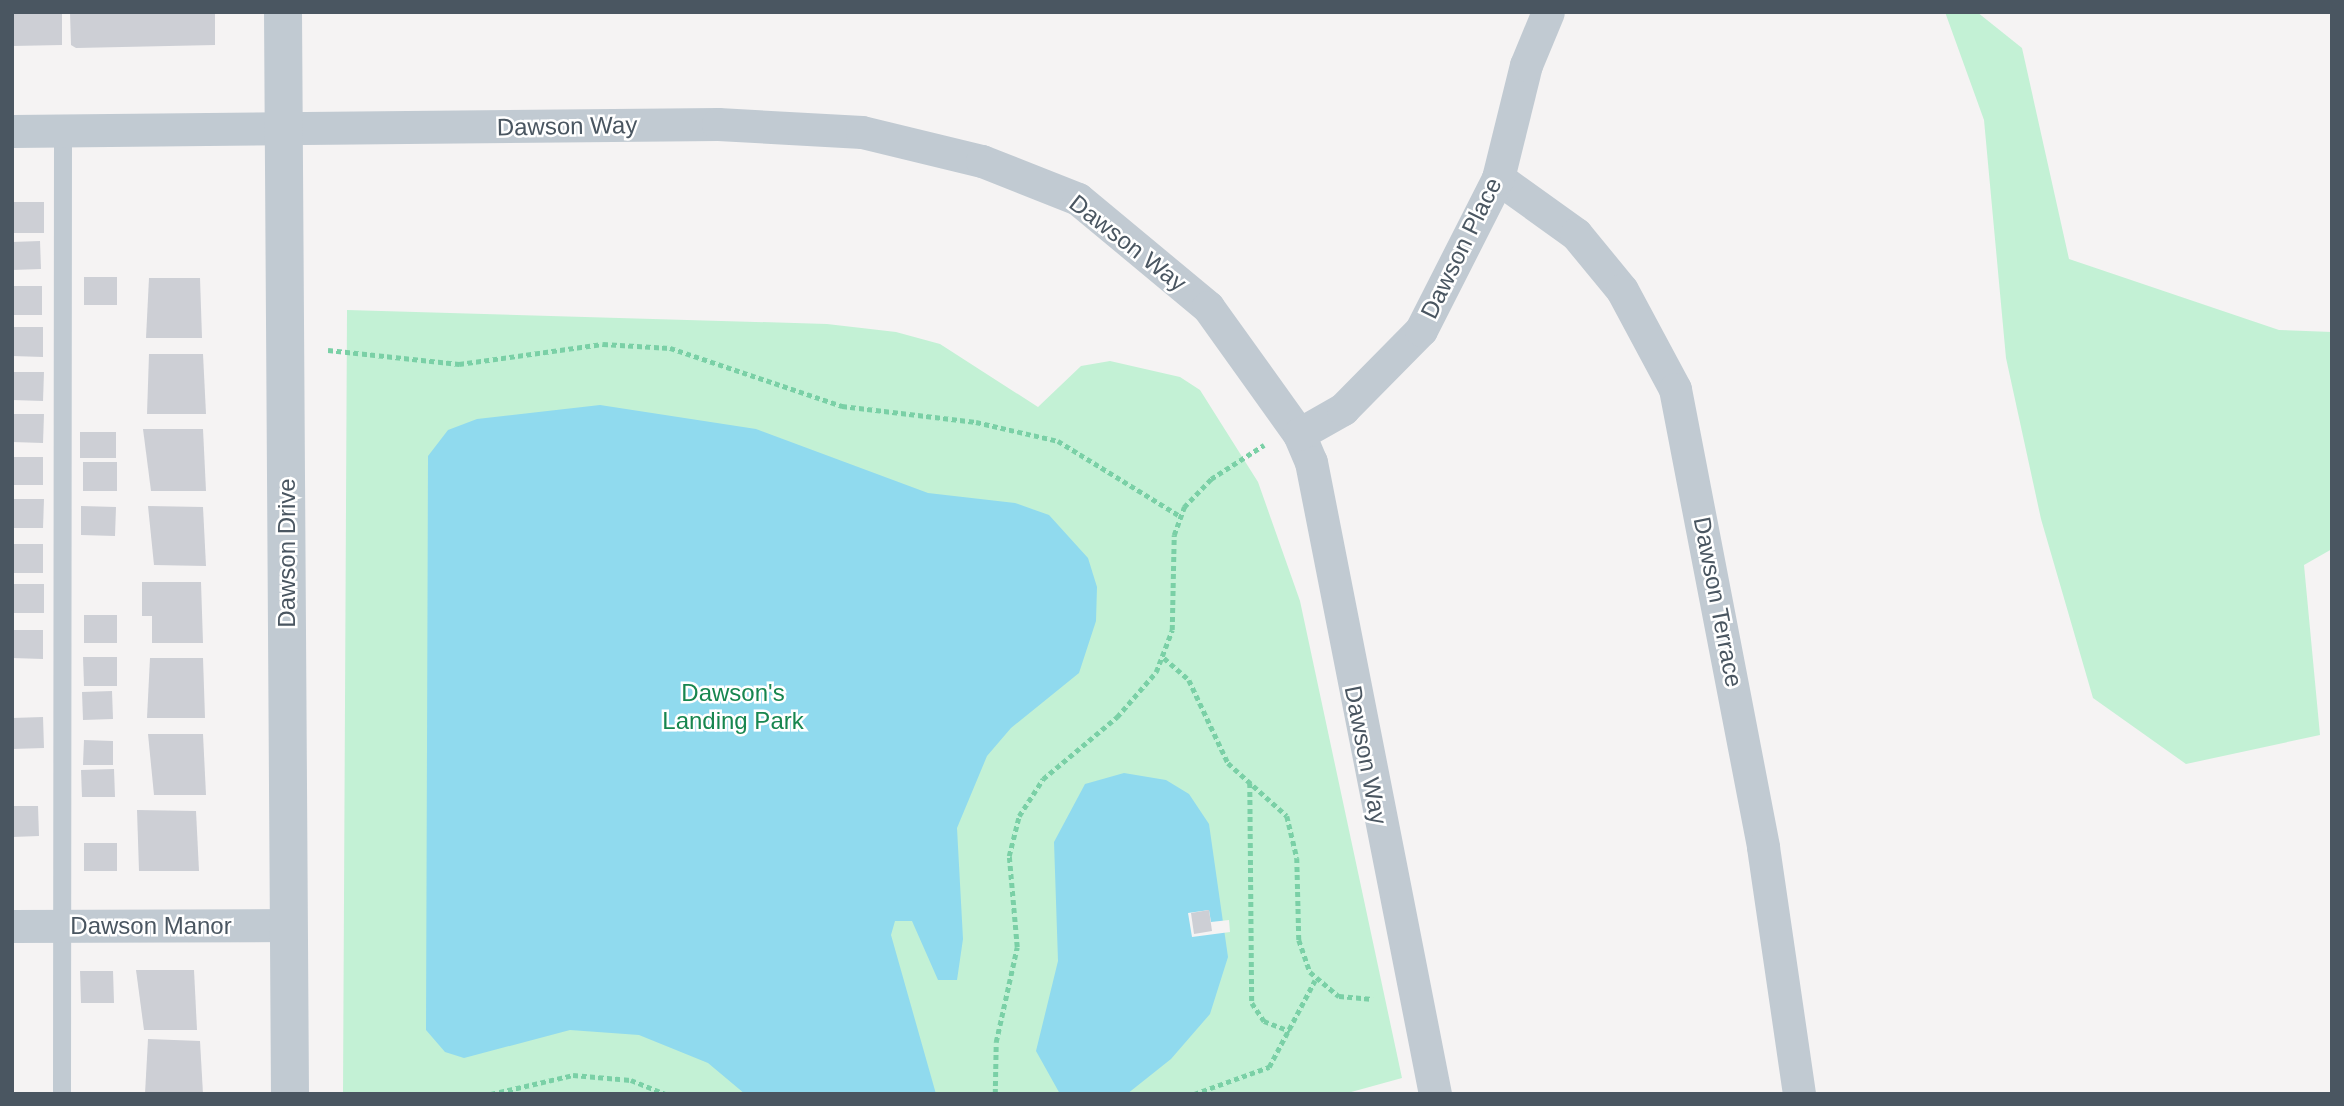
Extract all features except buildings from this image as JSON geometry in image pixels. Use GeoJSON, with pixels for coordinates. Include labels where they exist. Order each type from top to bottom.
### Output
{"type":"FeatureCollection","features":[{"type":"Feature","properties":{"kind":"street","name":"Dawson Drive"},"geometry":{"type":"LineString","coordinates":[[283,12],[290,1094]]}},
{"type":"Feature","properties":{"kind":"street","name":"Dawson Place"},"geometry":{"type":"LineString","coordinates":[[1299,434],[1343,409],[1421,330],[1498,178],[1526,65],[1548,12]]}},
{"type":"Feature","properties":{"kind":"street","name":"Dawson Way"},"geometry":{"type":"LineString","coordinates":[[12,131],[283,131],[718,124],[862,132],[982,161],[1078,199],[1150,253],[1208,307],[1299,434],[1311,462],[1435,1094]]}},
{"type":"Feature","properties":{"kind":"street","name":"Dawson Terrace"},"geometry":{"type":"LineString","coordinates":[[1498,178],[1584,244],[1622,290],[1675,389],[1763,847],[1799,1094]]}},
{"type":"Feature","properties":{"kind":"street","name":"Dawson Manor"},"geometry":{"type":"LineString","coordinates":[[12,926],[290,925]]}},
{"type":"Feature","properties":{"kind":"lane"},"geometry":{"type":"LineString","coordinates":[[62,131],[62,1094]]}},
{"type":"Feature","properties":{"kind":"path"},"geometry":{"type":"LineString","coordinates":[[328,350],[459,364],[603,344],[670,348],[842,406],[976,422],[1058,441],[1180,516]]}},
{"type":"Feature","properties":{"kind":"path"},"geometry":{"type":"LineString","coordinates":[[995,1094],[996,1042],[1017,947],[1009,856],[1020,816],[1043,779],[1135,699],[1164,658],[1180,516],[1211,479],[1264,445]]}},
{"type":"Feature","properties":{"kind":"path"},"geometry":{"type":"LineString","coordinates":[[1164,658],[1189,680],[1221,751],[1250,783],[1274,800],[1292,826],[1299,940],[1315,980],[1339,996],[1373,999]]}},
{"type":"Feature","properties":{"kind":"path"},"geometry":{"type":"LineString","coordinates":[[1250,783],[1247,924],[1254,1008],[1264,1021],[1290,1031]]}},
{"type":"Feature","properties":{"kind":"path"},"geometry":{"type":"LineString","coordinates":[[1194,1094],[1269,1067],[1315,980]]}},
{"type":"Feature","properties":{"kind":"path"},"geometry":{"type":"LineString","coordinates":[[491,1094],[573,1074],[631,1080],[666,1094]]}},
{"type":"Feature","properties":{"kind":"green space"},"geometry":{"type":"Polygon","coordinates":[[[1945,12],[1977,12],[2022,48],[2069,259],[2279,330],[2332,332],[2332,549],[2304,565],[2320,735],[2186,764],[2093,698],[2041,519],[2006,358],[1984,120],[1945,12]]]}},
{"type":"Feature","properties":{"kind":"green space","name":"Dawson's Landing Park"},"geometry":{"type":"Polygon","coordinates":[[[347,310],[827,324],[896,332],[940,344],[1038,407],[1081,366],[1110,361],[1180,377],[1200,390],[1258,482],[1300,601],[1402,1078],[1344,1094],[343,1094],[347,310]]]}},
{"type":"Feature","properties":{"kind":"water"},"geometry":{"type":"Polygon","coordinates":[[[600,405],[756,429],[928,493],[1015,503],[1049,515],[1088,558],[1097,587],[1096,621],[1079,673],[1011,728],[987,756],[957,828],[963,939],[957,980],[938,980],[912,921],[895,921],[891,935],[936,1094],[745,1094],[708,1063],[639,1035],[570,1030],[464,1058],[445,1052],[426,1030],[428,456],[448,430],[477,419],[600,405]]]}},
{"type":"Feature","properties":{"kind":"water"},"geometry":{"type":"Polygon","coordinates":[[[1124,773],[1166,780],[1189,794],[1209,824],[1228,957],[1210,1014],[1171,1059],[1127,1094],[1060,1094],[1036,1051],[1058,961],[1054,842],[1085,784],[1124,773]]]}},
{"type":"Feature","properties":{"kind":"pier"},"geometry":{"type":"Polygon","coordinates":[[[1209,910],[1211,922],[1229,920],[1230,932],[1192,937],[1188,913],[1209,910]]]}}]}
